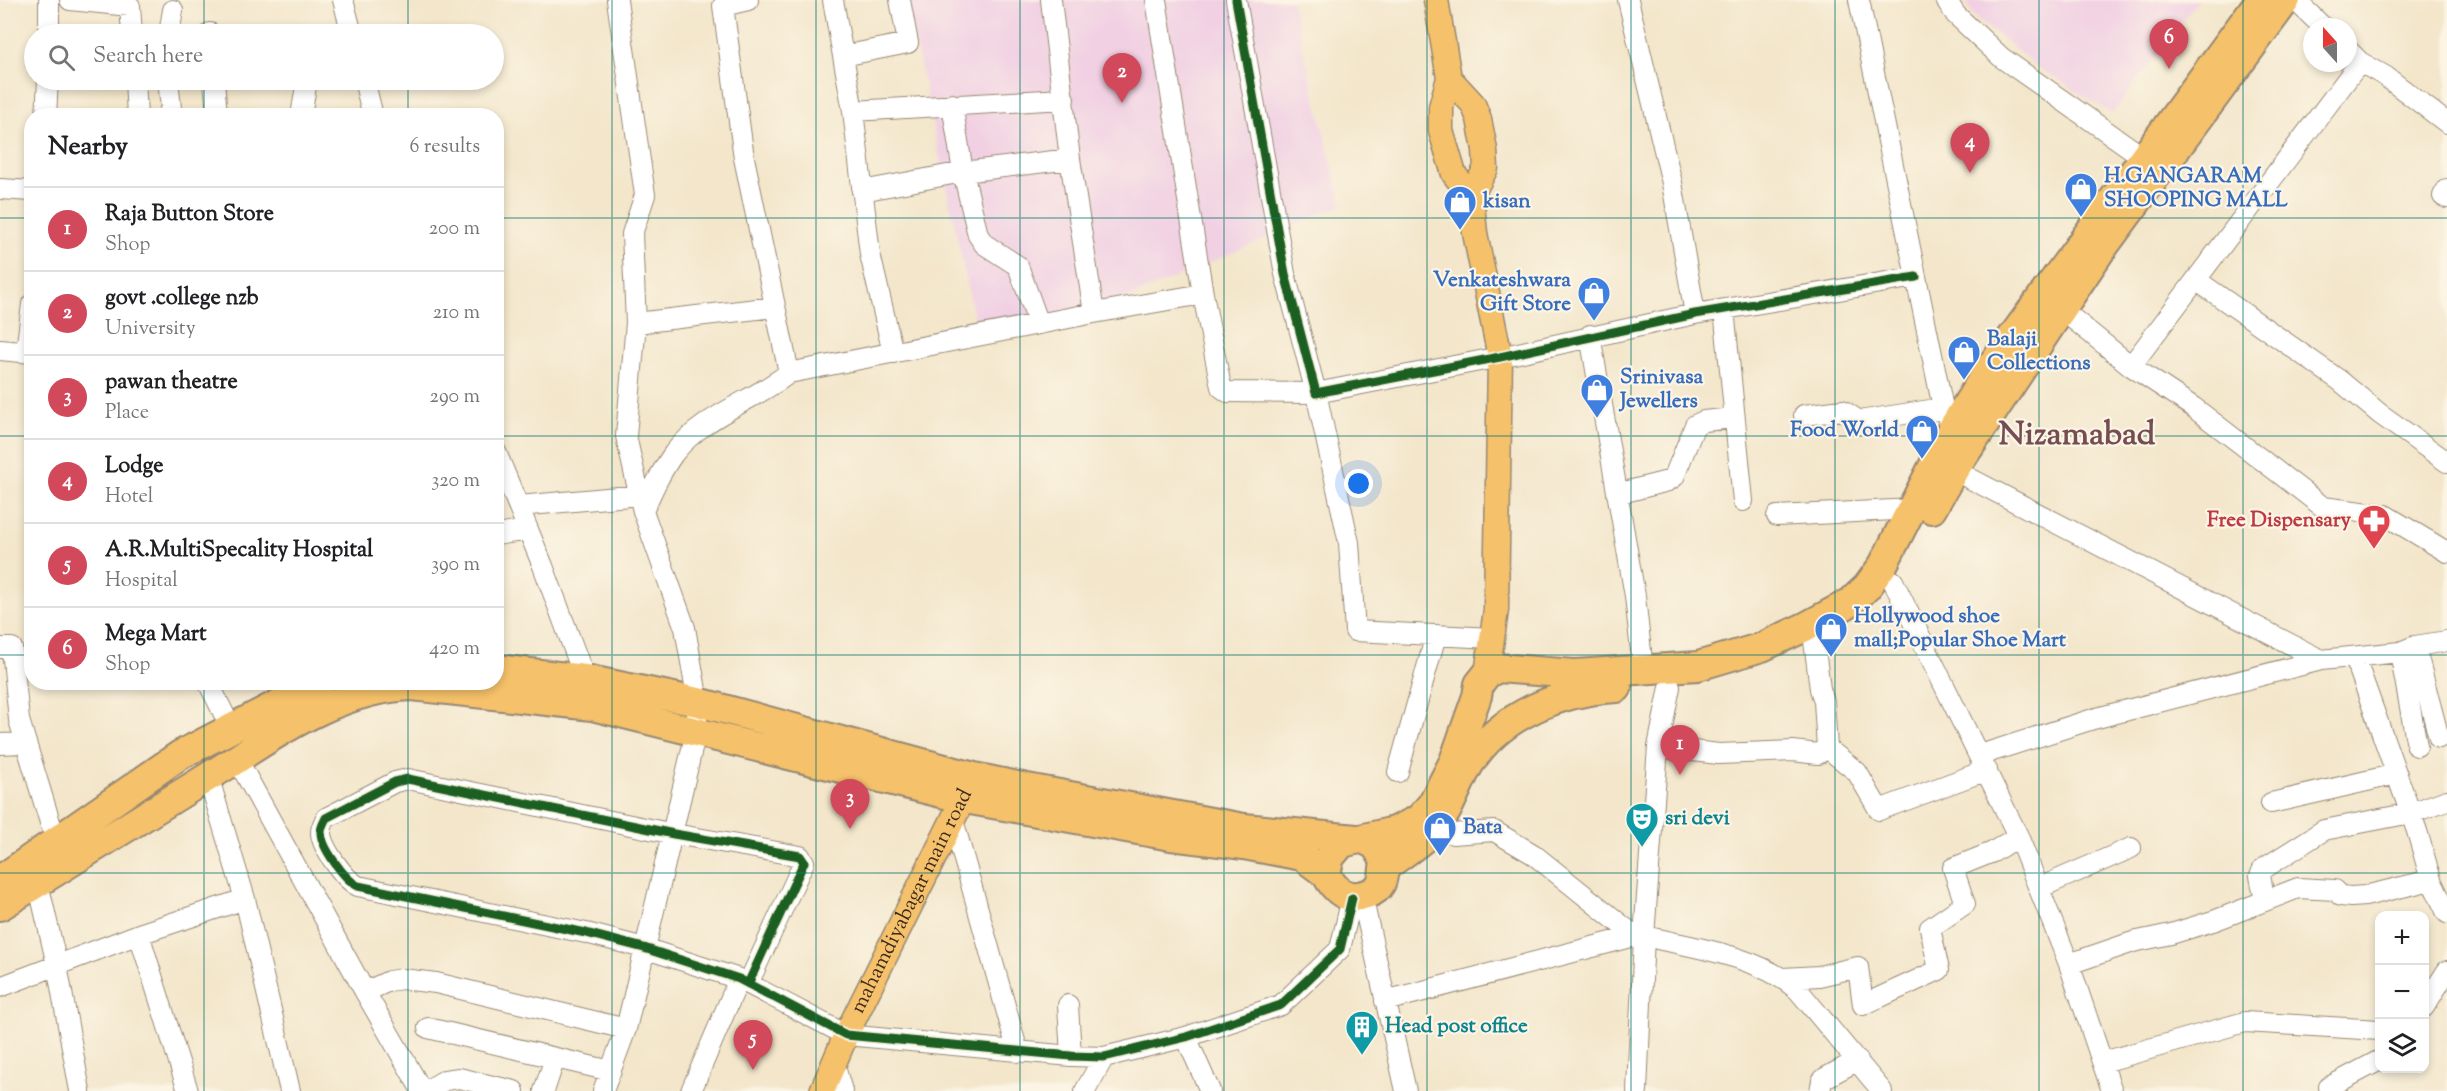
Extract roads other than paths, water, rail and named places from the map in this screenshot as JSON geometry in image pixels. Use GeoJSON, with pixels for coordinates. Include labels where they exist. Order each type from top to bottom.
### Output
{"type":"FeatureCollection","features":[{"type":"Feature","properties":{"kind":"highway"},"geometry":{"type":"LineString","coordinates":[[1427,824],[1432,804],[1441,788],[1482,685],[1498,668],[1575,674],[1698,666],[1762,647],[1805,627],[1851,602],[1867,587],[1883,565],[1988,370],[2260,0]]}},
{"type":"Feature","properties":{"kind":"highway"},"geometry":{"type":"LineString","coordinates":[[1482,685],[1481,708],[1490,717],[1502,720],[1514,718],[1554,700],[1578,693],[1612,688],[1670,687],[1714,680],[1751,669],[1814,641],[1866,611],[1893,581],[1950,444],[2061,309],[2099,253],[2286,0]]}},
{"type":"Feature","properties":{"kind":"highway"},"geometry":{"type":"LineString","coordinates":[[448,690],[592,706],[964,799],[1160,834],[1244,845],[1302,856],[1326,874],[1332,886],[1346,896],[1357,897],[1374,892],[1381,884],[1385,860],[1375,845],[1360,838],[964,799],[698,702],[585,679],[504,670]]}},
{"type":"Feature","properties":{"kind":"highway"},"geometry":{"type":"LineString","coordinates":[[1384,868],[1451,802],[1470,763],[1491,736],[1524,710],[1529,698],[1528,686],[1516,671]]}},
{"type":"Feature","properties":{"kind":"highway"},"geometry":{"type":"LineString","coordinates":[[0,880],[180,755],[301,690]]}},
{"type":"Feature","properties":{"kind":"highway"},"geometry":{"type":"LineString","coordinates":[[0,906],[261,742],[326,707],[376,690]]}},
{"type":"Feature","properties":{"kind":"highway"},"geometry":{"type":"LineString","coordinates":[[1326,874],[1330,856],[1342,843],[1427,824]]}},
{"type":"Feature","properties":{"kind":"main road"},"geometry":{"type":"LineString","coordinates":[[1436,0],[1449,78],[1441,107],[1441,131],[1454,174],[1471,196],[1475,233],[1500,357],[1496,610],[1482,685]]}},
{"type":"Feature","properties":{"kind":"main road"},"geometry":{"type":"LineString","coordinates":[[1449,78],[1473,104],[1479,119],[1485,150],[1486,168],[1471,196]]}},
{"type":"Feature","properties":{"kind":"main road","name":"mahamdiyabagar main road"},"geometry":{"type":"LineString","coordinates":[[822,1091],[846,1035],[964,799]]}},
{"type":"Feature","properties":{"kind":"street"},"geometry":{"type":"LineString","coordinates":[[49,0],[49,24]]}},
{"type":"Feature","properties":{"kind":"street"},"geometry":{"type":"LineString","coordinates":[[70,0],[130,6],[131,24]]}},
{"type":"Feature","properties":{"kind":"street"},"geometry":{"type":"LineString","coordinates":[[343,0],[349,24]]}},
{"type":"Feature","properties":{"kind":"street"},"geometry":{"type":"LineString","coordinates":[[603,1091],[626,1029],[644,948],[674,834],[696,732],[698,702],[685,628],[642,503],[626,436],[636,323],[632,234],[645,195],[617,0]]}},
{"type":"Feature","properties":{"kind":"street"},"geometry":{"type":"LineString","coordinates":[[748,0],[723,6],[744,158],[789,373]]}},
{"type":"Feature","properties":{"kind":"street"},"geometry":{"type":"LineString","coordinates":[[833,0],[853,111],[870,254],[893,353]]}},
{"type":"Feature","properties":{"kind":"street"},"geometry":{"type":"LineString","coordinates":[[843,56],[908,43],[900,0]]}},
{"type":"Feature","properties":{"kind":"street"},"geometry":{"type":"LineString","coordinates":[[1051,0],[1070,159],[1094,313]]}},
{"type":"Feature","properties":{"kind":"street"},"geometry":{"type":"LineString","coordinates":[[1156,0],[1203,294],[1221,387],[1228,392],[1316,393],[1500,357],[1590,335],[1695,314],[1916,278]]}},
{"type":"Feature","properties":{"kind":"street"},"geometry":{"type":"LineString","coordinates":[[1236,0],[1285,274],[1316,393],[1349,543],[1354,629],[1359,632],[1492,638]]}},
{"type":"Feature","properties":{"kind":"street"},"geometry":{"type":"LineString","coordinates":[[1628,0],[1672,183],[1695,314]]}},
{"type":"Feature","properties":{"kind":"street"},"geometry":{"type":"LineString","coordinates":[[1859,0],[1950,444]]}},
{"type":"Feature","properties":{"kind":"street"},"geometry":{"type":"LineString","coordinates":[[1946,0],[1956,15],[2001,58],[2143,157]]}},
{"type":"Feature","properties":{"kind":"street"},"geometry":{"type":"LineString","coordinates":[[2295,0],[2314,18]]}},
{"type":"Feature","properties":{"kind":"street"},"geometry":{"type":"LineString","coordinates":[[171,24],[172,10]]}},
{"type":"Feature","properties":{"kind":"street"},"geometry":{"type":"LineString","coordinates":[[2357,58],[2447,123]]}},
{"type":"Feature","properties":{"kind":"street"},"geometry":{"type":"LineString","coordinates":[[2131,366],[2196,280],[2343,72]]}},
{"type":"Feature","properties":{"kind":"street"},"geometry":{"type":"LineString","coordinates":[[46,108],[47,90]]}},
{"type":"Feature","properties":{"kind":"street"},"geometry":{"type":"LineString","coordinates":[[136,90],[137,108]]}},
{"type":"Feature","properties":{"kind":"street"},"geometry":{"type":"LineString","coordinates":[[169,90],[171,108]]}},
{"type":"Feature","properties":{"kind":"street"},"geometry":{"type":"LineString","coordinates":[[215,90],[216,108]]}},
{"type":"Feature","properties":{"kind":"street"},"geometry":{"type":"LineString","coordinates":[[303,108],[306,90]]}},
{"type":"Feature","properties":{"kind":"street"},"geometry":{"type":"LineString","coordinates":[[366,90],[371,108]]}},
{"type":"Feature","properties":{"kind":"street"},"geometry":{"type":"LineString","coordinates":[[853,111],[1064,99]]}},
{"type":"Feature","properties":{"kind":"street"},"geometry":{"type":"LineString","coordinates":[[952,104],[963,172],[978,234],[984,244],[1018,266],[1039,324]]}},
{"type":"Feature","properties":{"kind":"street"},"geometry":{"type":"LineString","coordinates":[[862,191],[963,172],[1070,159]]}},
{"type":"Feature","properties":{"kind":"street"},"geometry":{"type":"LineString","coordinates":[[0,189],[24,190]]}},
{"type":"Feature","properties":{"kind":"street"},"geometry":{"type":"LineString","coordinates":[[2447,189],[2443,196],[2447,198]]}},
{"type":"Feature","properties":{"kind":"street"},"geometry":{"type":"LineString","coordinates":[[2196,280],[2339,380],[2380,414],[2447,462]]}},
{"type":"Feature","properties":{"kind":"street"},"geometry":{"type":"LineString","coordinates":[[642,503],[675,452],[694,433],[732,408],[768,389],[789,373],[1203,294]]}},
{"type":"Feature","properties":{"kind":"street"},"geometry":{"type":"LineString","coordinates":[[636,323],[774,307]]}},
{"type":"Feature","properties":{"kind":"street"},"geometry":{"type":"LineString","coordinates":[[1724,309],[1743,501]]}},
{"type":"Feature","properties":{"kind":"street"},"geometry":{"type":"LineString","coordinates":[[2061,309],[2131,366],[2193,407],[2323,507],[2385,515],[2447,552]]}},
{"type":"Feature","properties":{"kind":"street"},"geometry":{"type":"LineString","coordinates":[[1590,335],[1635,596],[1643,670]]}},
{"type":"Feature","properties":{"kind":"street"},"geometry":{"type":"LineString","coordinates":[[0,350],[24,352]]}},
{"type":"Feature","properties":{"kind":"street"},"geometry":{"type":"LineString","coordinates":[[1803,415],[1842,410],[1859,421],[1950,444],[2321,660]]}},
{"type":"Feature","properties":{"kind":"street"},"geometry":{"type":"LineString","coordinates":[[1617,494],[1668,481],[1677,473],[1695,425],[1704,421],[1734,418]]}},
{"type":"Feature","properties":{"kind":"street"},"geometry":{"type":"LineString","coordinates":[[504,474],[519,506],[585,679]]}},
{"type":"Feature","properties":{"kind":"street"},"geometry":{"type":"LineString","coordinates":[[519,506],[642,503]]}},
{"type":"Feature","properties":{"kind":"street"},"geometry":{"type":"LineString","coordinates":[[1777,516],[1913,509]]}},
{"type":"Feature","properties":{"kind":"street"},"geometry":{"type":"LineString","coordinates":[[504,534],[528,530]]}},
{"type":"Feature","properties":{"kind":"street"},"geometry":{"type":"LineString","coordinates":[[1893,581],[2018,836],[2069,964],[2112,1091]]}},
{"type":"Feature","properties":{"kind":"street"},"geometry":{"type":"LineString","coordinates":[[1398,772],[1436,636]]}},
{"type":"Feature","properties":{"kind":"street"},"geometry":{"type":"LineString","coordinates":[[1814,641],[1820,689],[1824,701],[1827,748],[1857,772],[1880,810],[1983,763],[2093,719],[2321,660],[2355,658],[2447,641]]}},
{"type":"Feature","properties":{"kind":"street"},"geometry":{"type":"LineString","coordinates":[[0,648],[12,648],[7,692],[56,842]]}},
{"type":"Feature","properties":{"kind":"street"},"geometry":{"type":"LineString","coordinates":[[2390,754],[2443,737],[2407,649]]}},
{"type":"Feature","properties":{"kind":"street"},"geometry":{"type":"LineString","coordinates":[[2407,649],[2417,746]]}},
{"type":"Feature","properties":{"kind":"street"},"geometry":{"type":"LineString","coordinates":[[2355,658],[2411,813],[2431,880],[2447,913]]}},
{"type":"Feature","properties":{"kind":"street"},"geometry":{"type":"LineString","coordinates":[[1637,1091],[1640,936],[1658,747],[1670,687]]}},
{"type":"Feature","properties":{"kind":"street"},"geometry":{"type":"LineString","coordinates":[[212,690],[231,728]]}},
{"type":"Feature","properties":{"kind":"street"},"geometry":{"type":"LineString","coordinates":[[0,744],[24,742]]}},
{"type":"Feature","properties":{"kind":"street"},"geometry":{"type":"LineString","coordinates":[[1658,747],[1719,754],[1793,751],[1818,754],[1827,748]]}},
{"type":"Feature","properties":{"kind":"street"},"geometry":{"type":"LineString","coordinates":[[237,759],[365,992],[424,1091],[445,1080],[459,1078],[514,1091]]}},
{"type":"Feature","properties":{"kind":"street"},"geometry":{"type":"LineString","coordinates":[[2271,803],[2397,774]]}},
{"type":"Feature","properties":{"kind":"street"},"geometry":{"type":"LineString","coordinates":[[208,776],[245,899],[290,1091]]}},
{"type":"Feature","properties":{"kind":"street"},"geometry":{"type":"LineString","coordinates":[[691,1091],[743,981],[804,862],[800,855],[674,834],[408,778],[395,782],[326,818],[321,832],[324,845],[348,881],[358,886],[586,933],[644,948],[743,981],[846,1035],[1018,1052],[1104,1057],[1186,1037],[1281,1005],[1340,949],[1357,897]]}},
{"type":"Feature","properties":{"kind":"street"},"geometry":{"type":"LineString","coordinates":[[964,799],[1018,1052]]}},
{"type":"Feature","properties":{"kind":"street"},"geometry":{"type":"LineString","coordinates":[[2265,902],[2260,876],[2263,869],[2321,831],[2411,813],[2447,800]]}},
{"type":"Feature","properties":{"kind":"street"},"geometry":{"type":"LineString","coordinates":[[1427,824],[1453,834],[1494,831],[1533,855],[1640,936],[1747,961],[1783,978],[1798,990],[1882,1091]]}},
{"type":"Feature","properties":{"kind":"street"},"geometry":{"type":"LineString","coordinates":[[1783,978],[1819,976],[1858,967],[1863,1005],[1939,970],[1930,928],[1965,904],[1953,868],[1993,852],[2018,836]]}},
{"type":"Feature","properties":{"kind":"street"},"geometry":{"type":"LineString","coordinates":[[2039,888],[2131,848]]}},
{"type":"Feature","properties":{"kind":"street"},"geometry":{"type":"LineString","coordinates":[[2069,964],[2133,942],[2171,934],[2265,902],[2298,888],[2335,890],[2341,896],[2351,897],[2365,896],[2431,880]]}},
{"type":"Feature","properties":{"kind":"street"},"geometry":{"type":"LineString","coordinates":[[38,883],[57,965],[80,1091]]}},
{"type":"Feature","properties":{"kind":"street"},"geometry":{"type":"LineString","coordinates":[[1357,897],[1406,1091]]}},
{"type":"Feature","properties":{"kind":"street"},"geometry":{"type":"LineString","coordinates":[[0,987],[140,934],[245,899]]}},
{"type":"Feature","properties":{"kind":"street"},"geometry":{"type":"LineString","coordinates":[[140,934],[188,1091]]}},
{"type":"Feature","properties":{"kind":"street"},"geometry":{"type":"LineString","coordinates":[[1384,1001],[1640,936]]}},
{"type":"Feature","properties":{"kind":"street"},"geometry":{"type":"LineString","coordinates":[[2429,999],[2447,971]]}},
{"type":"Feature","properties":{"kind":"street"},"geometry":{"type":"LineString","coordinates":[[365,992],[389,981],[436,983],[539,1006],[626,1029]]}},
{"type":"Feature","properties":{"kind":"street"},"geometry":{"type":"LineString","coordinates":[[1068,1005],[1071,1056]]}},
{"type":"Feature","properties":{"kind":"street"},"geometry":{"type":"LineString","coordinates":[[2103,1062],[2245,1022],[2375,1030]]}},
{"type":"Feature","properties":{"kind":"street"},"geometry":{"type":"LineString","coordinates":[[428,1028],[611,1071]]}},
{"type":"Feature","properties":{"kind":"street"},"geometry":{"type":"LineString","coordinates":[[1186,1037],[1210,1091]]}},
{"type":"Feature","properties":{"kind":"street"},"geometry":{"type":"LineString","coordinates":[[1085,1091],[1104,1057]]}},
{"type":"Feature","properties":{"kind":"street"},"geometry":{"type":"LineString","coordinates":[[544,1091],[555,1058]]}},
{"type":"Feature","properties":{"kind":"street"},"geometry":{"type":"LineString","coordinates":[[1820,1091],[1825,1078],[1858,1060]]}},
{"type":"Feature","properties":{"kind":"street"},"geometry":{"type":"LineString","coordinates":[[2328,1090],[2375,1062]]}},
{"type":"Feature","properties":{"kind":"street"},"geometry":{"type":"LineString","coordinates":[[834,1064],[842,1091]]}},
{"type":"Feature","properties":{"kind":"place","name":"Mega Mart"},"geometry":{"type":"Point","coordinates":[2169,69]}},
{"type":"Feature","properties":{"kind":"place","name":"govt .college nzb"},"geometry":{"type":"Point","coordinates":[1122,103]}},
{"type":"Feature","properties":{"kind":"place","name":"Lodge"},"geometry":{"type":"Point","coordinates":[1970,173]}},
{"type":"Feature","properties":{"kind":"place","name":"H.GANGARAM SHOOPING MALL"},"geometry":{"type":"Point","coordinates":[2081,218]}},
{"type":"Feature","properties":{"kind":"place","name":"kisan"},"geometry":{"type":"Point","coordinates":[1460,231]}},
{"type":"Feature","properties":{"kind":"place","name":"Venkateshwara Gift Store"},"geometry":{"type":"Point","coordinates":[1594,322]}},
{"type":"Feature","properties":{"kind":"place","name":"Balaji Collections"},"geometry":{"type":"Point","coordinates":[1964,381]}},
{"type":"Feature","properties":{"kind":"place","name":"Srinivasa Jewellers"},"geometry":{"type":"Point","coordinates":[1597,419]}},
{"type":"Feature","properties":{"kind":"place","name":"Food World"},"geometry":{"type":"Point","coordinates":[1922,460]}},
{"type":"Feature","properties":{"kind":"place","name":"Free Dispensary"},"geometry":{"type":"Point","coordinates":[2374,550]}},
{"type":"Feature","properties":{"kind":"place","name":"Hollywood shoe mall;Popular Shoe Mart"},"geometry":{"type":"Point","coordinates":[1831,658]}},
{"type":"Feature","properties":{"kind":"place","name":"Raja Button Store"},"geometry":{"type":"Point","coordinates":[1680,775]}},
{"type":"Feature","properties":{"kind":"place","name":"pawan theatre"},"geometry":{"type":"Point","coordinates":[850,829]}},
{"type":"Feature","properties":{"kind":"place","name":"sri devi"},"geometry":{"type":"Point","coordinates":[1642,848]}},
{"type":"Feature","properties":{"kind":"place","name":"Bata"},"geometry":{"type":"Point","coordinates":[1440,857]}},
{"type":"Feature","properties":{"kind":"place","name":"Head post office"},"geometry":{"type":"Point","coordinates":[1362,1056]}},
{"type":"Feature","properties":{"kind":"place","name":"A.R.MultiSpecality Hospital"},"geometry":{"type":"Point","coordinates":[753,1070]}},
{"type":"Feature","properties":{"kind":"district","name":"Nizamabad"},"geometry":{"type":"Point","coordinates":[2077,436]}}]}
